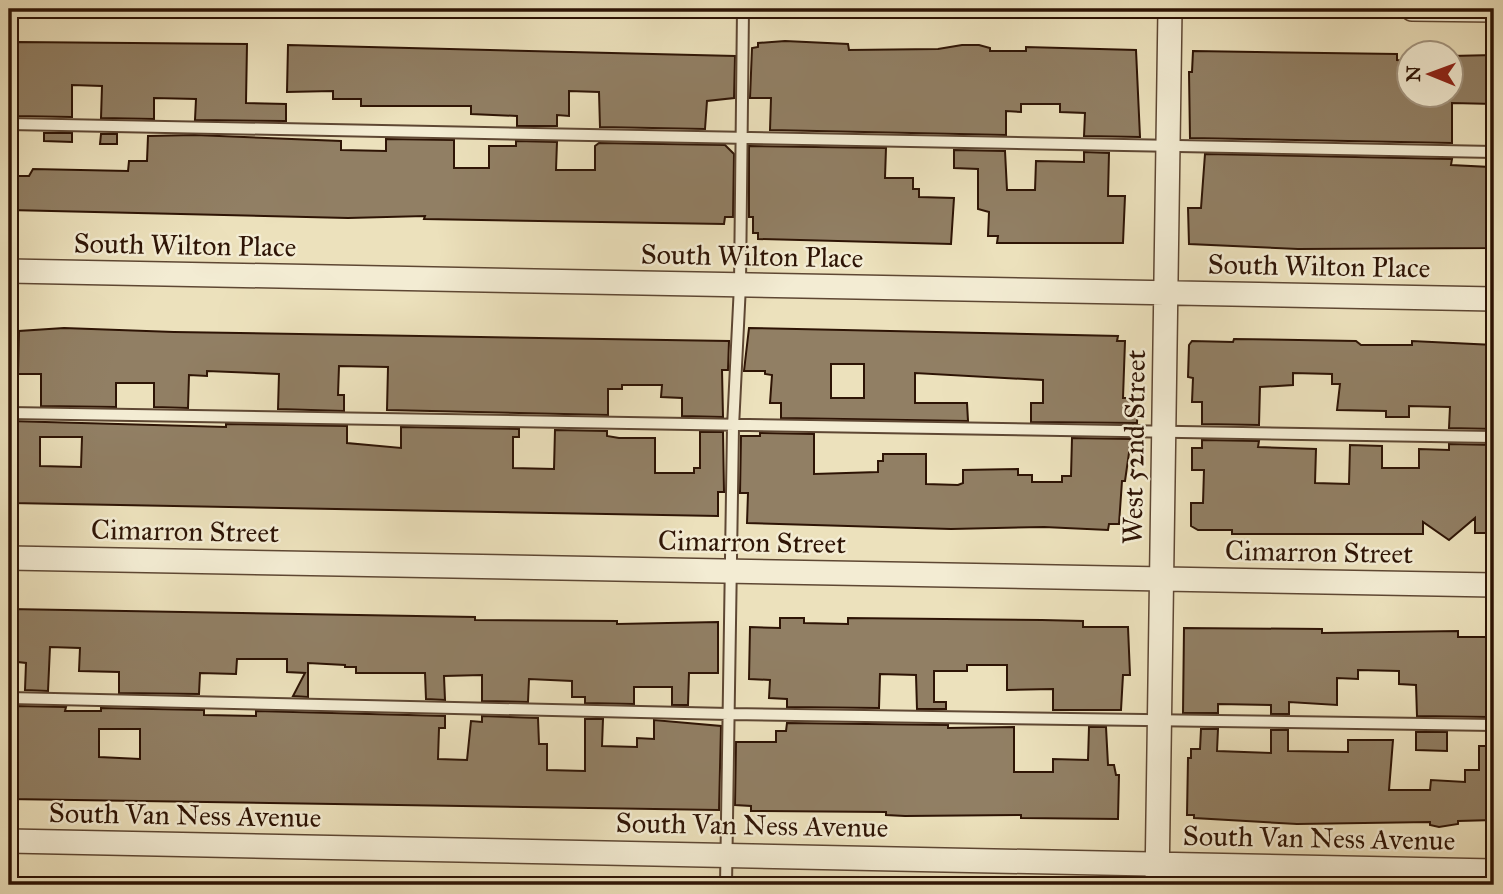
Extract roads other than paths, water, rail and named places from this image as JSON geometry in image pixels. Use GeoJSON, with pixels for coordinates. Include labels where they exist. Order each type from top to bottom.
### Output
{"type":"FeatureCollection","features":[{"type":"Feature","properties":{"kind":"street","name":"West 52nd Street"},"geometry":{"type":"LineString","coordinates":[[1157,876],[1170,9]]}},
{"type":"Feature","properties":{"kind":"street"},"geometry":{"type":"LineString","coordinates":[[1412,9],[1494,10]]}},
{"type":"Feature","properties":{"kind":"street","name":"South Wilton Place"},"geometry":{"type":"LineString","coordinates":[[9,271],[1494,299]]}},
{"type":"Feature","properties":{"kind":"street","name":"Cimarron Street"},"geometry":{"type":"LineString","coordinates":[[9,558],[1494,584]]}},
{"type":"Feature","properties":{"kind":"street","name":"South Van Ness Avenue"},"geometry":{"type":"LineString","coordinates":[[9,841],[727,854],[1157,876],[1494,871]]}},
{"type":"Feature","properties":{"kind":"lane"},"geometry":{"type":"LineString","coordinates":[[726,885],[733,427],[740,285],[743,9]]}},
{"type":"Feature","properties":{"kind":"lane"},"geometry":{"type":"LineString","coordinates":[[9,124],[1494,152]]}},
{"type":"Feature","properties":{"kind":"lane"},"geometry":{"type":"LineString","coordinates":[[9,413],[733,427],[1494,437]]}},
{"type":"Feature","properties":{"kind":"lane"},"geometry":{"type":"LineString","coordinates":[[9,698],[729,714],[1494,725]]}}]}
